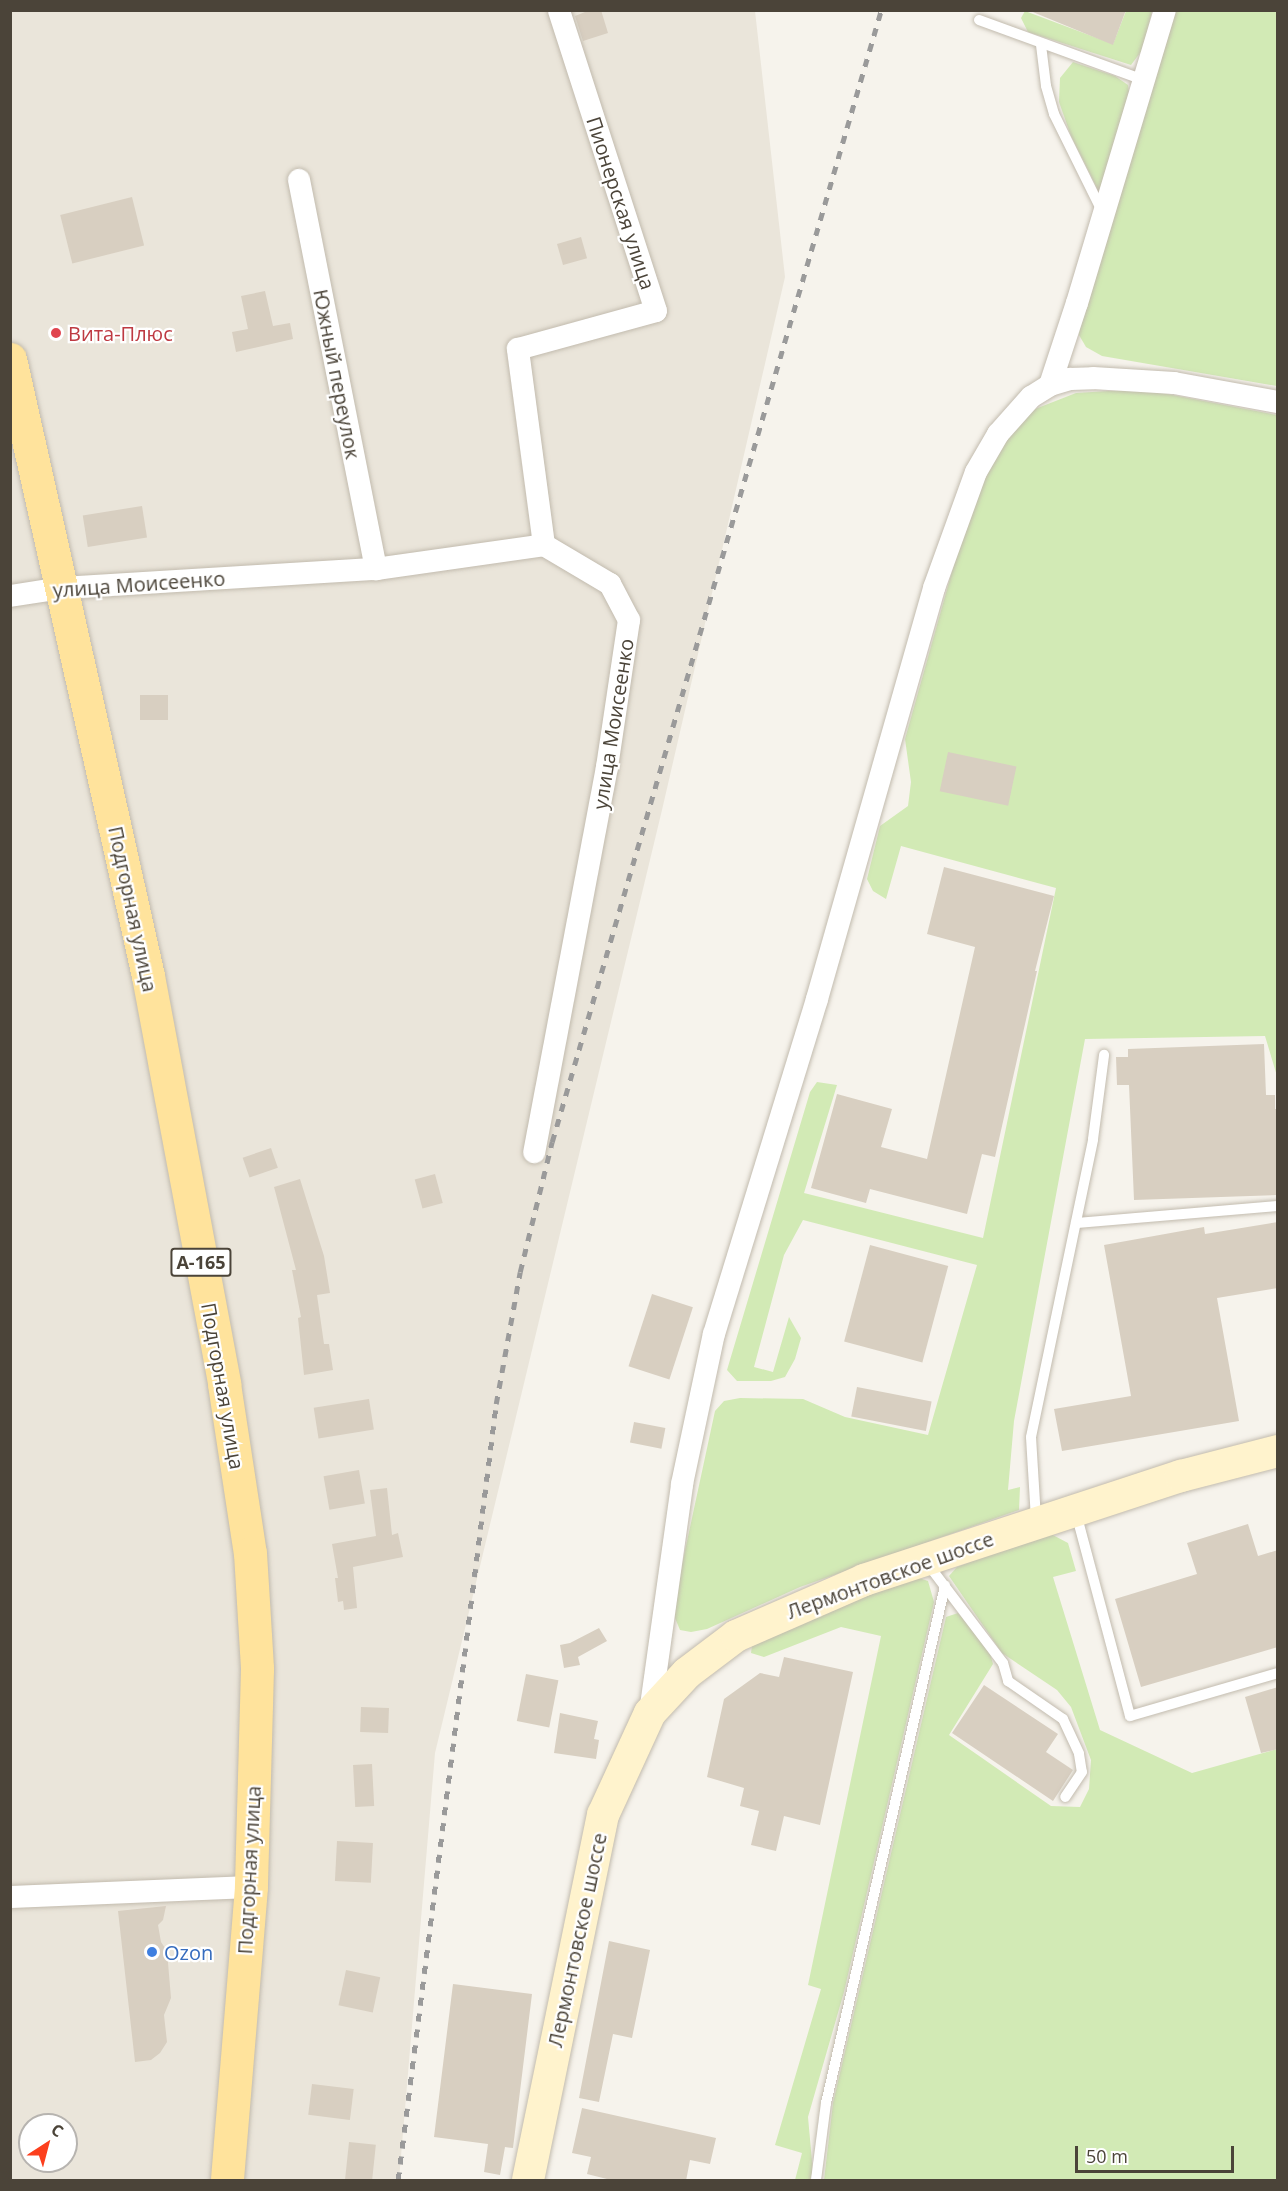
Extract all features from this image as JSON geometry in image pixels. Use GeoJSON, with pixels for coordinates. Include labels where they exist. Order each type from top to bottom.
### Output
{"type":"FeatureCollection","features":[{"type":"Feature","properties":{"kind":"main road","name":"Подгорная улица"},"geometry":{"type":"LineString","coordinates":[[10,359],[148,976],[224,1384],[250,1553],[257,1669],[251,1887],[227,2181]]}},
{"type":"Feature","properties":{"kind":"street","name":"Пионерская улица"},"geometry":{"type":"LineString","coordinates":[[544,545],[518,349],[656,310],[560,10]]}},
{"type":"Feature","properties":{"kind":"street"},"geometry":{"type":"LineString","coordinates":[[1050,385],[1165,10]]}},
{"type":"Feature","properties":{"kind":"street","name":"Южный переулок"},"geometry":{"type":"LineString","coordinates":[[299,180],[376,569]]}},
{"type":"Feature","properties":{"kind":"street"},"geometry":{"type":"LineString","coordinates":[[650,1713],[682,1484],[714,1334],[820,988],[934,588],[981,462],[998,434],[1031,397],[1050,385],[1070,379],[1094,378],[1173,383],[1278,402]]}},
{"type":"Feature","properties":{"kind":"street","name":"улица Моисеенко"},"geometry":{"type":"LineString","coordinates":[[10,596],[62,588],[376,569],[544,545],[610,584],[629,620],[608,767],[534,1152]]}},
{"type":"Feature","properties":{"kind":"street","name":"Лермонтовское шоссе"},"geometry":{"type":"LineString","coordinates":[[528,2181],[603,1815],[650,1713],[687,1673],[736,1636],[864,1580],[1075,1509],[1181,1476],[1278,1451]]}},
{"type":"Feature","properties":{"kind":"street"},"geometry":{"type":"LineString","coordinates":[[10,1897],[251,1887]]}},
{"type":"Feature","properties":{"kind":"lane"},"geometry":{"type":"LineString","coordinates":[[979,20],[1041,45],[1145,80]]}},
{"type":"Feature","properties":{"kind":"lane"},"geometry":{"type":"LineString","coordinates":[[1041,45],[1046,86],[1054,114],[1103,214]]}},
{"type":"Feature","properties":{"kind":"lane"},"geometry":{"type":"LineString","coordinates":[[1036,1523],[1031,1437],[1093,1139],[1104,1055]]}},
{"type":"Feature","properties":{"kind":"lane"},"geometry":{"type":"LineString","coordinates":[[1076,1223],[1278,1206]]}},
{"type":"Feature","properties":{"kind":"lane"},"geometry":{"type":"LineString","coordinates":[[1075,1509],[1130,1716],[1278,1674]]}},
{"type":"Feature","properties":{"kind":"lane"},"geometry":{"type":"LineString","coordinates":[[925,1560],[1003,1663],[1008,1681],[1063,1719],[1079,1754],[1082,1773],[1065,1797]]}},
{"type":"Feature","properties":{"kind":"lane"},"geometry":{"type":"LineString","coordinates":[[816,2181],[826,2103],[945,1587]]}},
{"type":"Feature","properties":{"kind":"shaded area"},"geometry":{"type":"Polygon","coordinates":[[[11,11],[755,11],[785,277],[662,810],[435,1753],[399,2180],[11,2180],[11,11]]]}},
{"type":"Feature","properties":{"kind":"green space"},"geometry":{"type":"Polygon","coordinates":[[[1025,11],[1113,44],[1126,11],[1152,11],[1143,49],[1131,65],[1028,32],[1021,18],[1025,11]]]}},
{"type":"Feature","properties":{"kind":"green space"},"geometry":{"type":"Polygon","coordinates":[[[1173,11],[1277,11],[1277,386],[1102,356],[1086,347],[1079,335],[1080,324],[1173,11]]]}},
{"type":"Feature","properties":{"kind":"green space"},"geometry":{"type":"Polygon","coordinates":[[[1073,62],[1115,76],[1128,85],[1130,99],[1101,196],[1071,136],[1059,102],[1060,78],[1073,62]]]}},
{"type":"Feature","properties":{"kind":"green space"},"geometry":{"type":"Polygon","coordinates":[[[1141,389],[1277,415],[1277,1076],[1265,1036],[1085,1039],[1014,1421],[1008,1490],[1020,1487],[1019,1510],[800,1587],[707,1629],[691,1632],[680,1630],[672,1611],[715,1411],[724,1401],[740,1398],[803,1399],[845,1417],[928,1435],[977,1265],[803,1220],[784,1255],[754,1367],[773,1372],[789,1317],[801,1338],[795,1359],[785,1377],[771,1381],[737,1381],[727,1370],[810,1092],[817,1082],[837,1085],[804,1193],[983,1238],[1056,888],[901,846],[886,899],[873,891],[867,879],[880,826],[908,806],[911,782],[905,739],[958,550],[980,486],[1006,440],[1030,411],[1076,393],[1141,389]]]}},
{"type":"Feature","properties":{"kind":"green space"},"geometry":{"type":"Polygon","coordinates":[[[1049,1533],[1068,1543],[1076,1571],[1053,1577],[1100,1730],[1192,1773],[1277,1749],[1277,2180],[824,2180],[833,2103],[946,1617],[958,1613],[989,1650],[993,1664],[949,1735],[1051,1806],[1080,1807],[1089,1789],[1091,1760],[1071,1707],[1057,1690],[1002,1653],[949,1576],[957,1567],[1049,1533]]]}},
{"type":"Feature","properties":{"kind":"green space"},"geometry":{"type":"Polygon","coordinates":[[[916,1577],[928,1581],[934,1602],[844,1992],[808,2117],[813,2172],[810,2180],[795,2180],[802,2153],[775,2145],[821,1989],[808,1985],[881,1636],[841,1627],[764,1657],[751,1653],[752,1646],[902,1579],[916,1577]]]}},
{"type":"Feature","properties":{"kind":"building"},"geometry":{"type":"Polygon","coordinates":[[[590,10],[601,10],[608,33],[583,41],[575,16],[590,10]]]}},
{"type":"Feature","properties":{"kind":"building"},"geometry":{"type":"Polygon","coordinates":[[[1028,10],[1126,10],[1113,45],[1028,10]]]}},
{"type":"Feature","properties":{"kind":"building"},"geometry":{"type":"Polygon","coordinates":[[[132,197],[144,246],[72,263],[60,215],[132,197]]]}},
{"type":"Feature","properties":{"kind":"building"},"geometry":{"type":"Polygon","coordinates":[[[581,237],[587,258],[563,265],[557,244],[581,237]]]}},
{"type":"Feature","properties":{"kind":"building"},"geometry":{"type":"Polygon","coordinates":[[[265,291],[273,326],[290,323],[293,339],[236,352],[232,332],[248,329],[241,296],[265,291]]]}},
{"type":"Feature","properties":{"kind":"building"},"geometry":{"type":"Polygon","coordinates":[[[142,506],[147,538],[88,547],[83,515],[142,506]]]}},
{"type":"Feature","properties":{"kind":"building"},"geometry":{"type":"Polygon","coordinates":[[[140,695],[168,695],[168,720],[140,720],[140,695]]]}},
{"type":"Feature","properties":{"kind":"building"},"geometry":{"type":"Polygon","coordinates":[[[948,752],[1016,767],[1008,806],[940,791],[948,752]]]}},
{"type":"Feature","properties":{"kind":"building"},"geometry":{"type":"Polygon","coordinates":[[[944,867],[1054,896],[1035,971],[1037,971],[995,1157],[982,1154],[967,1214],[870,1189],[866,1203],[811,1188],[837,1094],[892,1109],[881,1147],[927,1159],[975,947],[927,934],[944,867]]]}},
{"type":"Feature","properties":{"kind":"building"},"geometry":{"type":"Polygon","coordinates":[[[1264,1044],[1266,1095],[1275,1095],[1275,1109],[1278,1109],[1278,1195],[1134,1200],[1129,1085],[1117,1085],[1116,1057],[1128,1057],[1128,1049],[1264,1044]]]}},
{"type":"Feature","properties":{"kind":"building"},"geometry":{"type":"Polygon","coordinates":[[[271,1148],[278,1168],[249,1178],[243,1158],[271,1148]]]}},
{"type":"Feature","properties":{"kind":"building"},"geometry":{"type":"Polygon","coordinates":[[[435,1174],[443,1203],[422,1208],[415,1179],[435,1174]]]}},
{"type":"Feature","properties":{"kind":"building"},"geometry":{"type":"Polygon","coordinates":[[[300,1179],[324,1256],[330,1293],[317,1295],[324,1344],[329,1344],[333,1370],[304,1375],[298,1318],[301,1317],[292,1270],[296,1270],[274,1187],[300,1179]]]}},
{"type":"Feature","properties":{"kind":"building"},"geometry":{"type":"Polygon","coordinates":[[[1278,1222],[1278,1288],[1217,1298],[1239,1421],[1062,1451],[1054,1409],[1131,1396],[1104,1245],[1204,1227],[1205,1234],[1278,1222]]]}},
{"type":"Feature","properties":{"kind":"building"},"geometry":{"type":"Polygon","coordinates":[[[870,1245],[948,1266],[922,1363],[844,1342],[870,1245]]]}},
{"type":"Feature","properties":{"kind":"building"},"geometry":{"type":"Polygon","coordinates":[[[652,1294],[693,1307],[669,1380],[629,1366],[652,1294]]]}},
{"type":"Feature","properties":{"kind":"building"},"geometry":{"type":"Polygon","coordinates":[[[857,1387],[932,1402],[926,1431],[851,1416],[857,1387]]]}},
{"type":"Feature","properties":{"kind":"building"},"geometry":{"type":"Polygon","coordinates":[[[369,1399],[374,1430],[319,1438],[314,1408],[369,1399]]]}},
{"type":"Feature","properties":{"kind":"building"},"geometry":{"type":"Polygon","coordinates":[[[634,1422],[665,1428],[661,1449],[630,1443],[634,1422]]]}},
{"type":"Feature","properties":{"kind":"building"},"geometry":{"type":"Polygon","coordinates":[[[359,1470],[365,1503],[329,1510],[324,1476],[359,1470]]]}},
{"type":"Feature","properties":{"kind":"building"},"geometry":{"type":"Polygon","coordinates":[[[387,1488],[392,1535],[398,1533],[403,1557],[353,1567],[357,1608],[344,1610],[343,1601],[338,1602],[335,1578],[338,1578],[332,1544],[376,1536],[370,1490],[387,1488]]]}},
{"type":"Feature","properties":{"kind":"building"},"geometry":{"type":"Polygon","coordinates":[[[1248,1524],[1258,1556],[1278,1550],[1278,1647],[1141,1687],[1115,1599],[1197,1574],[1187,1543],[1248,1524]]]}},
{"type":"Feature","properties":{"kind":"building"},"geometry":{"type":"Polygon","coordinates":[[[599,1628],[607,1641],[578,1657],[580,1665],[564,1668],[560,1645],[570,1643],[599,1628]]]}},
{"type":"Feature","properties":{"kind":"building"},"geometry":{"type":"Polygon","coordinates":[[[784,1657],[853,1672],[820,1825],[784,1816],[776,1851],[751,1845],[759,1811],[740,1806],[744,1788],[707,1777],[724,1699],[760,1673],[779,1677],[784,1657]]]}},
{"type":"Feature","properties":{"kind":"building"},"geometry":{"type":"Polygon","coordinates":[[[526,1674],[558,1680],[549,1727],[517,1721],[526,1674]]]}},
{"type":"Feature","properties":{"kind":"building"},"geometry":{"type":"Polygon","coordinates":[[[984,1685],[1058,1734],[1046,1752],[1073,1770],[1053,1801],[952,1733],[984,1685]]]}},
{"type":"Feature","properties":{"kind":"building"},"geometry":{"type":"Polygon","coordinates":[[[1278,1687],[1278,1749],[1261,1753],[1245,1697],[1278,1687]]]}},
{"type":"Feature","properties":{"kind":"building"},"geometry":{"type":"Polygon","coordinates":[[[361,1707],[389,1708],[388,1733],[360,1732],[361,1707]]]}},
{"type":"Feature","properties":{"kind":"building"},"geometry":{"type":"Polygon","coordinates":[[[560,1713],[598,1721],[594,1739],[599,1740],[596,1759],[554,1753],[560,1713]]]}},
{"type":"Feature","properties":{"kind":"building"},"geometry":{"type":"Polygon","coordinates":[[[372,1764],[374,1806],[355,1807],[353,1765],[372,1764]]]}},
{"type":"Feature","properties":{"kind":"building"},"geometry":{"type":"Polygon","coordinates":[[[337,1841],[373,1843],[371,1883],[335,1881],[337,1841]]]}},
{"type":"Feature","properties":{"kind":"building"},"geometry":{"type":"Polygon","coordinates":[[[166,1906],[163,1920],[158,1925],[161,1942],[167,1951],[171,1998],[164,2015],[167,2042],[160,2053],[151,2060],[135,2062],[118,1911],[166,1906]]]}},
{"type":"Feature","properties":{"kind":"building"},"geometry":{"type":"Polygon","coordinates":[[[609,1941],[650,1950],[632,2038],[613,2034],[599,2102],[579,2098],[609,1941]]]}},
{"type":"Feature","properties":{"kind":"building"},"geometry":{"type":"Polygon","coordinates":[[[346,1970],[380,1977],[373,2012],[339,2005],[346,1970]]]}},
{"type":"Feature","properties":{"kind":"building"},"geometry":{"type":"Polygon","coordinates":[[[453,1984],[532,1994],[513,2148],[505,2147],[500,2175],[484,2172],[488,2144],[434,2137],[453,1984]]]}},
{"type":"Feature","properties":{"kind":"building"},"geometry":{"type":"Polygon","coordinates":[[[312,2084],[354,2089],[350,2120],[308,2115],[312,2084]]]}},
{"type":"Feature","properties":{"kind":"building"},"geometry":{"type":"Polygon","coordinates":[[[582,2108],[716,2138],[710,2164],[690,2160],[686,2181],[615,2181],[587,2174],[591,2157],[572,2153],[582,2108]]]}},
{"type":"Feature","properties":{"kind":"building"},"geometry":{"type":"Polygon","coordinates":[[[349,2142],[376,2145],[372,2180],[345,2180],[349,2142]]]}},
{"type":"Feature","properties":{"kind":"railway"},"geometry":{"type":"LineString","coordinates":[[398,2180],[496,1404],[520,1272],[552,1142],[881,10]]}},
{"type":"Feature","properties":{"kind":"place","name":"Вита-Плюс"},"geometry":{"type":"Point","coordinates":[56,333]}},
{"type":"Feature","properties":{"kind":"place","name":"Ozon"},"geometry":{"type":"Point","coordinates":[152,1952]}}]}
